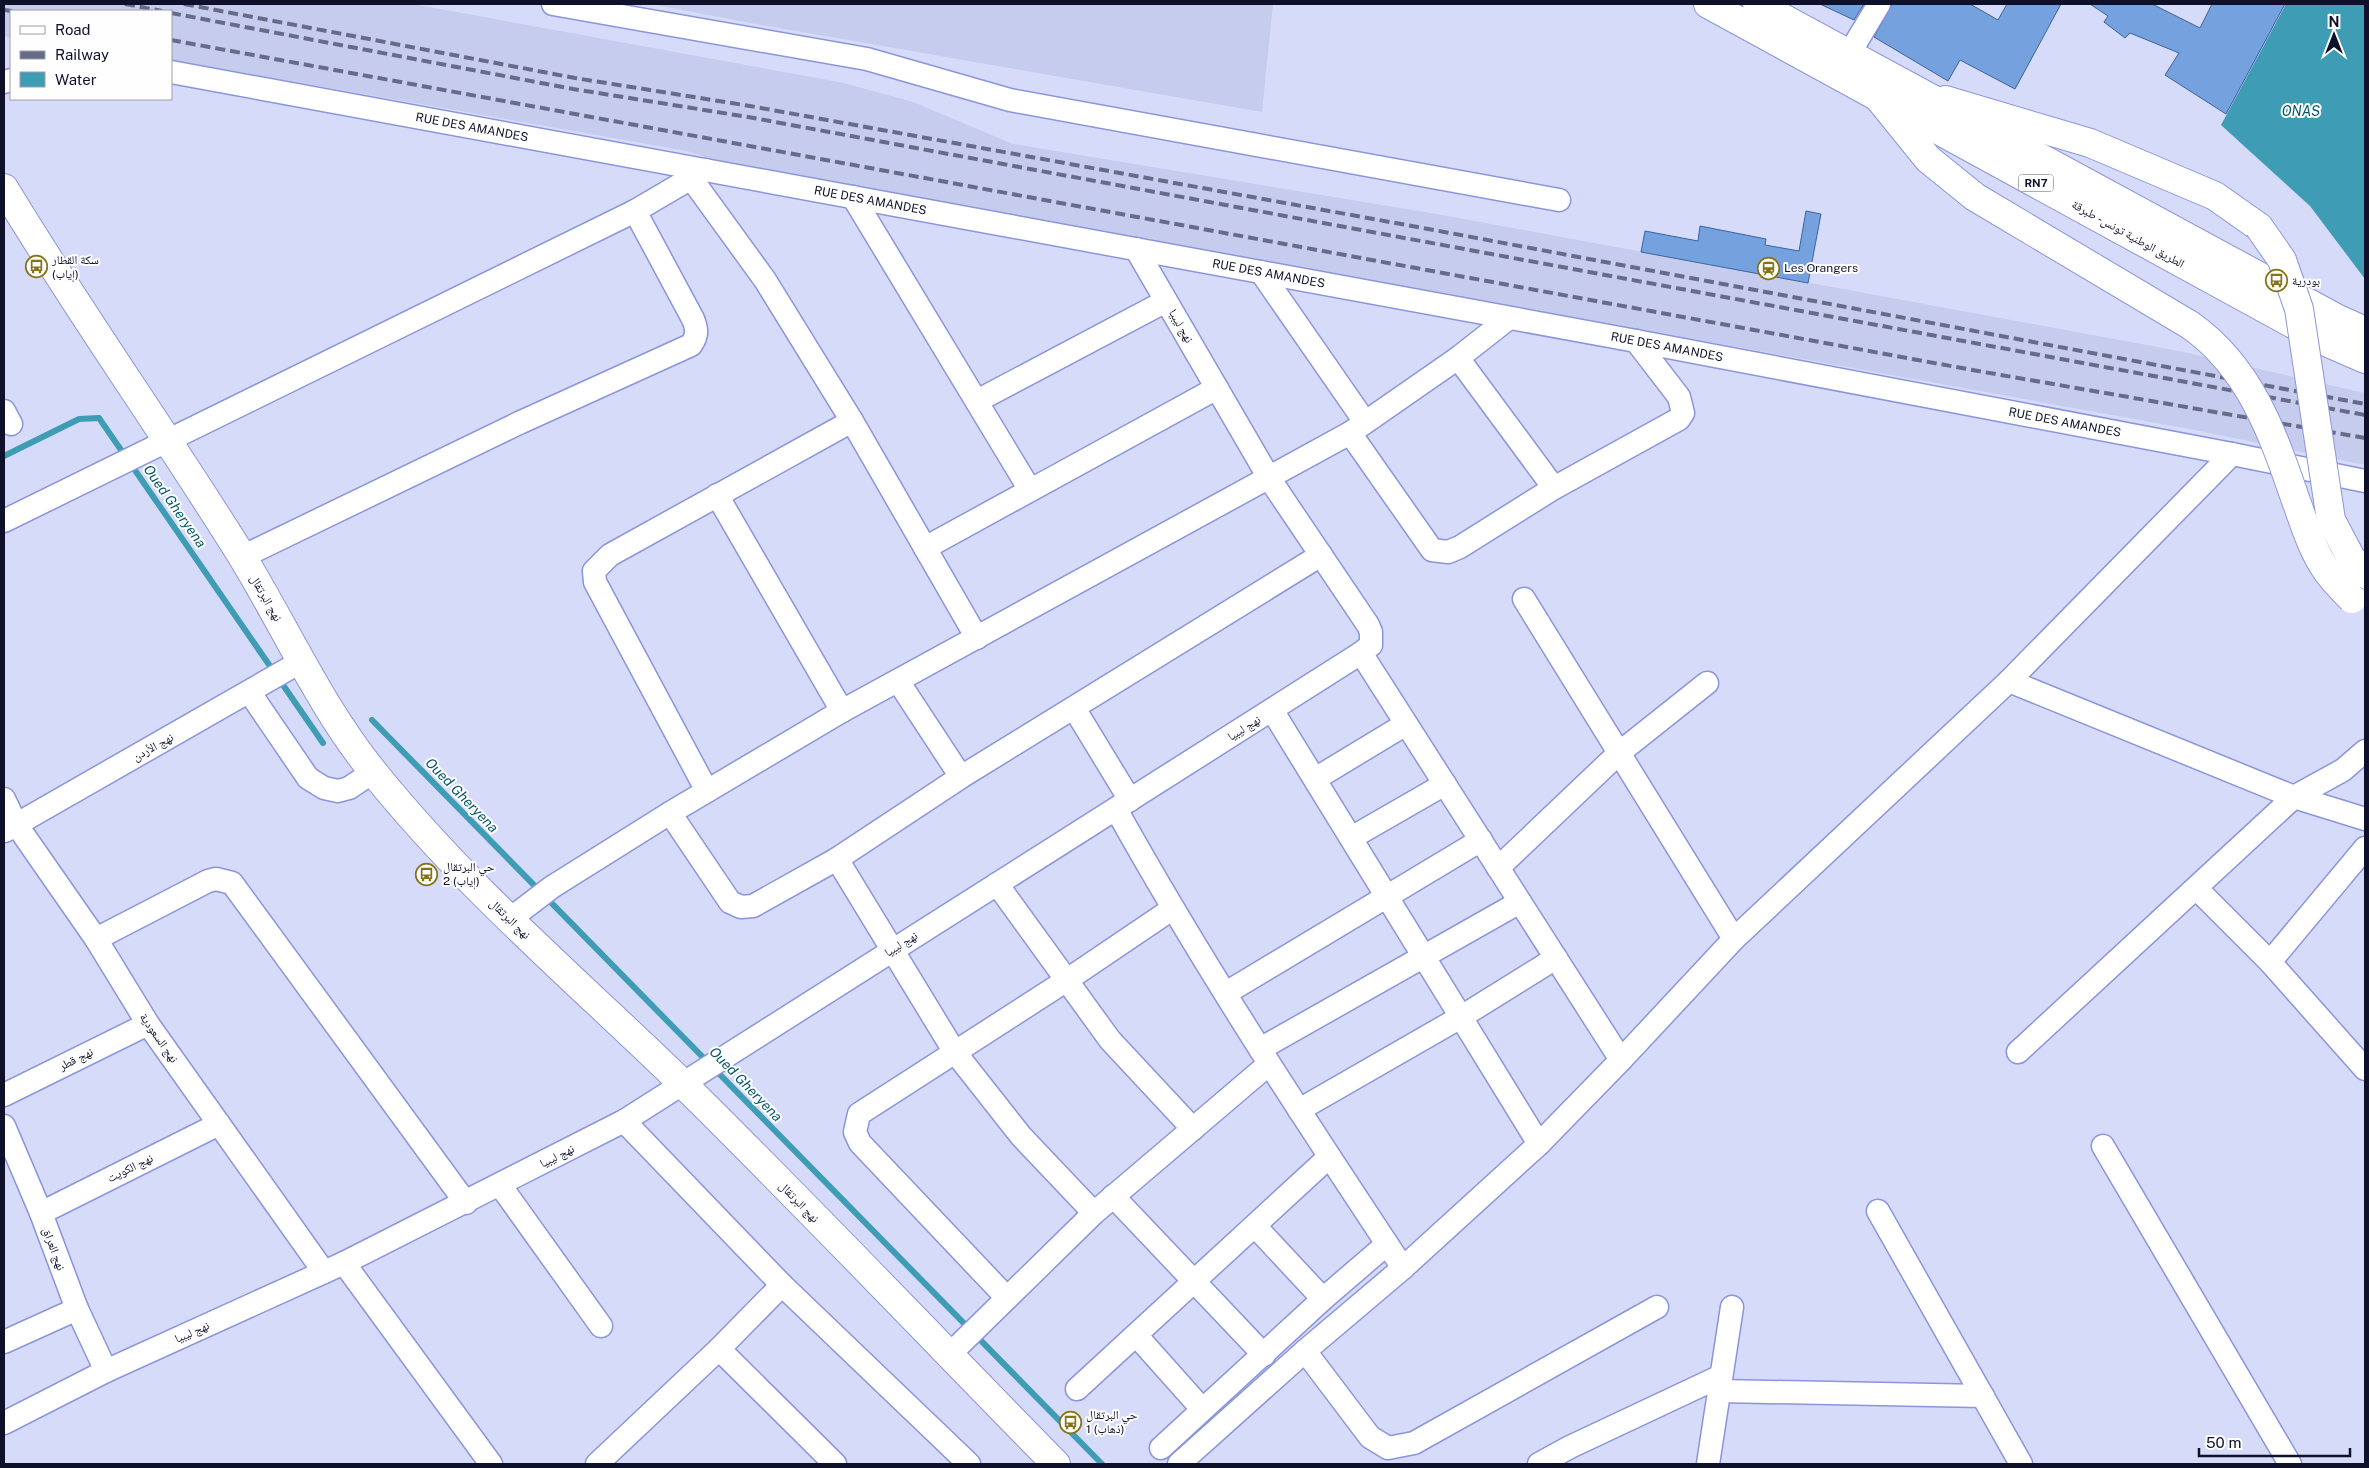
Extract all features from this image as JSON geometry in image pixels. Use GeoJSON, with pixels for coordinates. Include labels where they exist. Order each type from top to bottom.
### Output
{"type":"FeatureCollection","features":[{"type":"Feature","properties":{"kind":"street"},"geometry":{"type":"LineString","coordinates":[[553,4],[867,59],[1010,100],[1559,200]]}},
{"type":"Feature","properties":{"kind":"street","name":"الطريق الوطنية تونس - طبرقة"},"geometry":{"type":"LineString","coordinates":[[1708,4],[2326,342],[2365,359]]}},
{"type":"Feature","properties":{"kind":"street","name":"الطريق الوطنية تونس - طبرقة"},"geometry":{"type":"LineString","coordinates":[[1757,4],[2338,319],[2365,331]]}},
{"type":"Feature","properties":{"kind":"street"},"geometry":{"type":"LineString","coordinates":[[1849,54],[1879,4]]}},
{"type":"Feature","properties":{"kind":"street","name":"RUE DES AMANDES"},"geometry":{"type":"LineString","coordinates":[[172,72],[698,174],[853,197],[1636,341],[2365,481]]}},
{"type":"Feature","properties":{"kind":"street"},"geometry":{"type":"LineString","coordinates":[[1911,88],[2090,143],[2215,196],[2258,227],[2282,260],[2299,309],[2331,520],[2351,558],[2365,574]]}},
{"type":"Feature","properties":{"kind":"street"},"geometry":{"type":"LineString","coordinates":[[1877,96],[1928,160],[1975,197],[2190,325],[2219,349],[2248,386],[2272,434],[2316,551],[2328,573],[2359,604]]}},
{"type":"Feature","properties":{"kind":"street"},"geometry":{"type":"LineString","coordinates":[[4,521],[635,211],[698,174],[852,421],[977,638]]}},
{"type":"Feature","properties":{"kind":"street","name":"نهج البرتقال"},"geometry":{"type":"LineString","coordinates":[[4,188],[162,443],[242,556],[300,663],[336,723],[373,772],[427,836],[510,919],[689,1079],[956,1348],[1056,1464]]}},
{"type":"Feature","properties":{"kind":"street"},"geometry":{"type":"LineString","coordinates":[[853,197],[1030,490]]}},
{"type":"Feature","properties":{"kind":"street"},"geometry":{"type":"LineString","coordinates":[[242,556],[510,427],[691,345],[696,338],[697,329],[693,319],[635,211]]}},
{"type":"Feature","properties":{"kind":"street","name":"نهج ليبيا"},"geometry":{"type":"LineString","coordinates":[[4,1423],[106,1371],[334,1267],[500,1186],[624,1121],[1272,710],[1371,645],[1371,632],[1269,478],[1136,249]]}},
{"type":"Feature","properties":{"kind":"street"},"geometry":{"type":"LineString","coordinates":[[1261,272],[1432,550],[1438,552],[1448,552],[1460,547],[1554,488],[1679,419],[1683,413],[1679,397],[1636,341]]}},
{"type":"Feature","properties":{"kind":"street"},"geometry":{"type":"LineString","coordinates":[[977,401],[1166,300]]}},
{"type":"Feature","properties":{"kind":"street"},"geometry":{"type":"LineString","coordinates":[[510,919],[552,887],[670,813],[842,711],[1358,428],[1458,358],[1509,318]]}},
{"type":"Feature","properties":{"kind":"street"},"geometry":{"type":"LineString","coordinates":[[1458,358],[1554,488]]}},
{"type":"Feature","properties":{"kind":"street"},"geometry":{"type":"LineString","coordinates":[[925,548],[1217,388]]}},
{"type":"Feature","properties":{"kind":"street"},"geometry":{"type":"LineString","coordinates":[[707,791],[595,582],[594,571],[610,555],[852,421]]}},
{"type":"Feature","properties":{"kind":"street"},"geometry":{"type":"LineString","coordinates":[[1179,1464],[1305,1351],[1403,1268],[1539,1144],[1621,1060],[1734,939],[2009,681],[2232,454]]}},
{"type":"Feature","properties":{"kind":"street"},"geometry":{"type":"LineString","coordinates":[[717,495],[842,711]]}},
{"type":"Feature","properties":{"kind":"street"},"geometry":{"type":"LineString","coordinates":[[670,813],[730,902],[741,907],[753,906],[837,859],[961,777],[1321,555]]}},
{"type":"Feature","properties":{"kind":"street"},"geometry":{"type":"LineString","coordinates":[[1524,599],[1734,939]]}},
{"type":"Feature","properties":{"kind":"street"},"geometry":{"type":"LineString","coordinates":[[1361,653],[1621,1060]]}},
{"type":"Feature","properties":{"kind":"street","name":"نهج الأردن"},"geometry":{"type":"LineString","coordinates":[[10,827],[300,663]]}},
{"type":"Feature","properties":{"kind":"street"},"geometry":{"type":"LineString","coordinates":[[898,681],[961,777]]}},
{"type":"Feature","properties":{"kind":"street"},"geometry":{"type":"LineString","coordinates":[[2009,681],[2294,798],[2365,819]]}},
{"type":"Feature","properties":{"kind":"street"},"geometry":{"type":"LineString","coordinates":[[1498,868],[1619,752],[1706,683]]}},
{"type":"Feature","properties":{"kind":"street"},"geometry":{"type":"LineString","coordinates":[[260,687],[308,778],[324,788],[338,791],[349,788],[373,772]]}},
{"type":"Feature","properties":{"kind":"street"},"geometry":{"type":"LineString","coordinates":[[1074,708],[1123,804],[1172,909],[1226,993],[1264,1057],[1403,1268]]}},
{"type":"Feature","properties":{"kind":"street"},"geometry":{"type":"LineString","coordinates":[[1272,710],[1539,1144]]}},
{"type":"Feature","properties":{"kind":"street"},"geometry":{"type":"LineString","coordinates":[[1315,779],[1406,724]]}},
{"type":"Feature","properties":{"kind":"street"},"geometry":{"type":"LineString","coordinates":[[2018,1052],[2294,798],[2343,770],[2365,751]]}},
{"type":"Feature","properties":{"kind":"street"},"geometry":{"type":"LineString","coordinates":[[1351,838],[1445,784]]}},
{"type":"Feature","properties":{"kind":"street","name":"نهج السعودية"},"geometry":{"type":"LineString","coordinates":[[4,799],[10,827],[96,938],[148,1024],[220,1124],[491,1464]]}},
{"type":"Feature","properties":{"kind":"street"},"geometry":{"type":"LineString","coordinates":[[1226,993],[1480,840]]}},
{"type":"Feature","properties":{"kind":"street"},"geometry":{"type":"LineString","coordinates":[[2270,962],[2365,848]]}},
{"type":"Feature","properties":{"kind":"street"},"geometry":{"type":"LineString","coordinates":[[837,859],[954,1051],[1021,1136],[1094,1213]]}},
{"type":"Feature","properties":{"kind":"street"},"geometry":{"type":"LineString","coordinates":[[96,938],[208,880],[216,878],[232,883],[466,1202]]}},
{"type":"Feature","properties":{"kind":"street"},"geometry":{"type":"LineString","coordinates":[[997,884],[1110,1040],[1192,1129]]}},
{"type":"Feature","properties":{"kind":"street"},"geometry":{"type":"LineString","coordinates":[[2197,889],[2270,962],[2364,1065]]}},
{"type":"Feature","properties":{"kind":"street"},"geometry":{"type":"LineString","coordinates":[[956,1348],[1094,1213],[1192,1129],[1264,1057],[1422,956],[1520,902]]}},
{"type":"Feature","properties":{"kind":"street"},"geometry":{"type":"LineString","coordinates":[[1002,1303],[860,1143],[855,1132],[859,1114],[954,1051],[1067,980],[1172,909]]}},
{"type":"Feature","properties":{"kind":"street"},"geometry":{"type":"LineString","coordinates":[[1299,1110],[1461,1017],[1556,958]]}},
{"type":"Feature","properties":{"kind":"street","name":"نهج قطر"},"geometry":{"type":"LineString","coordinates":[[4,1095],[148,1024]]}},
{"type":"Feature","properties":{"kind":"street"},"geometry":{"type":"LineString","coordinates":[[624,1121],[782,1285],[969,1464]]}},
{"type":"Feature","properties":{"kind":"street","name":"نهج الكويت"},"geometry":{"type":"LineString","coordinates":[[41,1213],[220,1124]]}},
{"type":"Feature","properties":{"kind":"street","name":"نهج العراق"},"geometry":{"type":"LineString","coordinates":[[4,1126],[11,1169],[41,1213],[77,1309],[106,1371]]}},
{"type":"Feature","properties":{"kind":"street"},"geometry":{"type":"LineString","coordinates":[[2103,1146],[2290,1464]]}},
{"type":"Feature","properties":{"kind":"street"},"geometry":{"type":"LineString","coordinates":[[1077,1388],[1329,1157]]}},
{"type":"Feature","properties":{"kind":"street"},"geometry":{"type":"LineString","coordinates":[[500,1186],[601,1326]]}},
{"type":"Feature","properties":{"kind":"street"},"geometry":{"type":"LineString","coordinates":[[1113,1196],[1264,1355]]}},
{"type":"Feature","properties":{"kind":"street"},"geometry":{"type":"LineString","coordinates":[[1878,1211],[2021,1464]]}},
{"type":"Feature","properties":{"kind":"street"},"geometry":{"type":"LineString","coordinates":[[1255,1226],[1323,1299]]}},
{"type":"Feature","properties":{"kind":"street"},"geometry":{"type":"LineString","coordinates":[[1161,1448],[1323,1299],[1387,1244]]}},
{"type":"Feature","properties":{"kind":"street"},"geometry":{"type":"LineString","coordinates":[[597,1464],[719,1349],[782,1285]]}},
{"type":"Feature","properties":{"kind":"street"},"geometry":{"type":"LineString","coordinates":[[1305,1351],[1370,1437],[1388,1448],[1414,1443],[1657,1307]]}},
{"type":"Feature","properties":{"kind":"street"},"geometry":{"type":"LineString","coordinates":[[1708,1464],[1732,1307]]}},
{"type":"Feature","properties":{"kind":"street"},"geometry":{"type":"LineString","coordinates":[[4,1342],[77,1309]]}},
{"type":"Feature","properties":{"kind":"street"},"geometry":{"type":"LineString","coordinates":[[1136,1335],[1202,1409]]}},
{"type":"Feature","properties":{"kind":"street"},"geometry":{"type":"LineString","coordinates":[[719,1349],[835,1464]]}},
{"type":"Feature","properties":{"kind":"street"},"geometry":{"type":"LineString","coordinates":[[1539,1464],[1570,1447],[1720,1384],[1984,1396]]}},
{"type":"Feature","properties":{"kind":"shaded area"},"geometry":{"type":"Polygon","coordinates":[[[4,4],[413,4],[844,83],[913,102],[1013,144],[1437,214],[2179,351],[2365,393],[2365,465],[2195,430],[722,163],[687,151],[172,60],[172,10],[10,10],[10,37],[4,36],[4,4]]]}},
{"type":"Feature","properties":{"kind":"shaded area"},"geometry":{"type":"Polygon","coordinates":[[[651,4],[1273,4],[1262,112],[651,4]]]}},
{"type":"Feature","properties":{"kind":"water","name":"ONAS"},"geometry":{"type":"Polygon","coordinates":[[[2286,4],[2365,4],[2365,279],[2310,206],[2221,125],[2286,4]]]}},
{"type":"Feature","properties":{"kind":"building"},"geometry":{"type":"Polygon","coordinates":[[[1820,4],[1864,4],[1854,20],[1820,4]]]}},
{"type":"Feature","properties":{"kind":"building"},"geometry":{"type":"Polygon","coordinates":[[[1892,4],[1970,4],[1998,20],[2007,4],[2061,4],[2015,89],[1960,60],[1948,81],[1874,37],[1892,4]]]}},
{"type":"Feature","properties":{"kind":"building"},"geometry":{"type":"Polygon","coordinates":[[[2090,4],[2152,4],[2200,28],[2212,4],[2285,4],[2226,114],[2165,75],[2179,53],[2130,33],[2125,38],[2104,22],[2108,16],[2090,4]]]}},
{"type":"Feature","properties":{"kind":"building","name":"Les Orangers"},"geometry":{"type":"Polygon","coordinates":[[[1806,211],[1821,214],[1808,283],[1641,252],[1645,231],[1698,241],[1700,226],[1766,239],[1765,245],[1799,251],[1806,211]]]}},
{"type":"Feature","properties":{"kind":"waterway","name":"Oued Gheryena"},"geometry":{"type":"LineString","coordinates":[[4,456],[79,419],[99,418],[323,743]]}},
{"type":"Feature","properties":{"kind":"waterway","name":"Oued Gheryena"},"geometry":{"type":"LineString","coordinates":[[372,720],[1102,1464]]}},
{"type":"Feature","properties":{"kind":"railway"},"geometry":{"type":"LineString","coordinates":[[125,4],[157,10]]}},
{"type":"Feature","properties":{"kind":"railway"},"geometry":{"type":"LineString","coordinates":[[184,4],[575,78],[750,106],[1434,230],[2365,404]]}},
{"type":"Feature","properties":{"kind":"railway"},"geometry":{"type":"LineString","coordinates":[[4,10],[10,11]]}},
{"type":"Feature","properties":{"kind":"railway"},"geometry":{"type":"LineString","coordinates":[[172,13],[573,89],[748,117],[2365,415]]}},
{"type":"Feature","properties":{"kind":"railway"},"geometry":{"type":"LineString","coordinates":[[172,40],[1978,371],[2365,438]]}},
{"type":"Feature","properties":{"kind":"place","name":"سكة القطار (إياب)"},"geometry":{"type":"Point","coordinates":[36,267]}},
{"type":"Feature","properties":{"kind":"place","name":"Les Orangers"},"geometry":{"type":"Point","coordinates":[1768,268]}},
{"type":"Feature","properties":{"kind":"place","name":"بودرية"},"geometry":{"type":"Point","coordinates":[2276,281]}},
{"type":"Feature","properties":{"kind":"place","name":"حي البرتقال 2 (إياب)"},"geometry":{"type":"Point","coordinates":[427,874]}},
{"type":"Feature","properties":{"kind":"place","name":"حي البرتقال 1 (ذهاب)"},"geometry":{"type":"Point","coordinates":[1070,1422]}}]}
